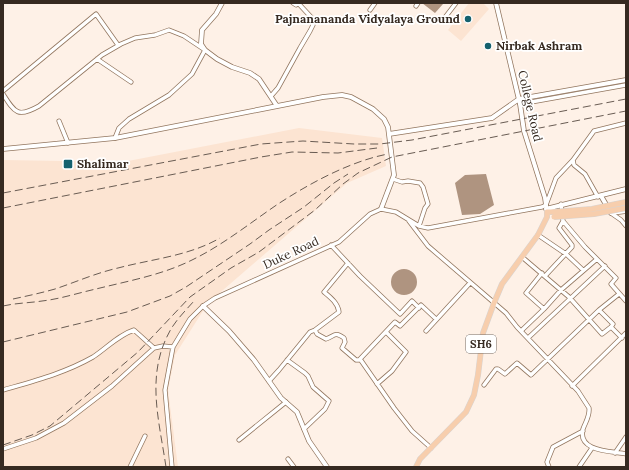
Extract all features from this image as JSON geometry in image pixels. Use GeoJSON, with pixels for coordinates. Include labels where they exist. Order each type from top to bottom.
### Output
{"type":"FeatureCollection","features":[{"type":"Feature","properties":{"kind":"main road"},"geometry":{"type":"LineString","coordinates":[[554,214],[592,209],[626,202]]}},
{"type":"Feature","properties":{"kind":"main road"},"geometry":{"type":"LineString","coordinates":[[546,211],[554,214],[594,214],[626,209]]}},
{"type":"Feature","properties":{"kind":"main road","name":"SH6"},"geometry":{"type":"LineString","coordinates":[[416,467],[420,459],[466,412],[474,394],[483,333],[494,303],[502,284],[538,236],[546,211]]}},
{"type":"Feature","properties":{"kind":"street"},"geometry":{"type":"LineString","coordinates":[[205,50],[201,44],[202,30],[216,14],[222,3]]}},
{"type":"Feature","properties":{"kind":"street"},"geometry":{"type":"LineString","coordinates":[[271,96],[278,88],[313,25],[311,17],[307,12],[298,3],[296,5],[293,3]]}},
{"type":"Feature","properties":{"kind":"street"},"geometry":{"type":"LineString","coordinates":[[370,10],[375,3]]}},
{"type":"Feature","properties":{"kind":"street"},"geometry":{"type":"LineString","coordinates":[[443,20],[456,3]]}},
{"type":"Feature","properties":{"kind":"street","name":"College Road"},"geometry":{"type":"LineString","coordinates":[[496,3],[524,130],[545,198],[546,211]]}},
{"type":"Feature","properties":{"kind":"street"},"geometry":{"type":"LineString","coordinates":[[118,46],[96,14],[3,93],[12,107],[17,111],[22,114],[28,112],[38,106],[97,59],[118,46],[135,38],[154,35],[169,30],[184,36],[232,67],[250,73],[259,79],[277,106]]}},
{"type":"Feature","properties":{"kind":"street"},"geometry":{"type":"LineString","coordinates":[[115,138],[118,128],[129,119],[168,95],[186,80],[192,74],[205,50]]}},
{"type":"Feature","properties":{"kind":"street"},"geometry":{"type":"LineString","coordinates":[[97,59],[132,82]]}},
{"type":"Feature","properties":{"kind":"street"},"geometry":{"type":"LineString","coordinates":[[389,136],[492,118],[519,102],[563,91],[626,80]]}},
{"type":"Feature","properties":{"kind":"street"},"geometry":{"type":"LineString","coordinates":[[519,102],[626,84]]}},
{"type":"Feature","properties":{"kind":"street"},"geometry":{"type":"LineString","coordinates":[[3,150],[115,138],[323,97],[342,95],[351,97],[373,109],[384,119],[389,136],[394,174],[381,209],[396,212],[419,226],[428,228],[542,207],[546,211]]}},
{"type":"Feature","properties":{"kind":"street"},"geometry":{"type":"LineString","coordinates":[[59,121],[68,143]]}},
{"type":"Feature","properties":{"kind":"street"},"geometry":{"type":"LineString","coordinates":[[546,211],[556,178],[573,160],[594,131],[626,123]]}},
{"type":"Feature","properties":{"kind":"street"},"geometry":{"type":"LineString","coordinates":[[573,160],[574,165],[584,174],[611,213],[621,220],[626,226]]}},
{"type":"Feature","properties":{"kind":"street"},"geometry":{"type":"LineString","coordinates":[[393,179],[402,182],[408,181],[420,183],[423,187],[428,204],[425,208],[419,226]]}},
{"type":"Feature","properties":{"kind":"street"},"geometry":{"type":"LineString","coordinates":[[546,211],[561,204],[599,197],[626,189]]}},
{"type":"Feature","properties":{"kind":"street"},"geometry":{"type":"LineString","coordinates":[[544,309],[526,293],[543,274],[566,254],[572,245],[560,228],[563,221],[561,204]]}},
{"type":"Feature","properties":{"kind":"street","name":"Duke Road"},"geometry":{"type":"LineString","coordinates":[[172,467],[166,390],[174,346],[190,319],[203,306],[215,298],[339,242],[370,214],[381,209]]}},
{"type":"Feature","properties":{"kind":"street"},"geometry":{"type":"LineString","coordinates":[[611,213],[626,209]]}},
{"type":"Feature","properties":{"kind":"street"},"geometry":{"type":"LineString","coordinates":[[407,219],[428,246],[506,313],[590,408],[589,418],[583,431],[583,437],[588,444],[592,448],[626,454]]}},
{"type":"Feature","properties":{"kind":"street"},"geometry":{"type":"LineString","coordinates":[[563,221],[616,278],[611,284],[626,301]]}},
{"type":"Feature","properties":{"kind":"street"},"geometry":{"type":"LineString","coordinates":[[538,236],[566,254],[583,270]]}},
{"type":"Feature","properties":{"kind":"street"},"geometry":{"type":"LineString","coordinates":[[331,245],[400,314],[412,301],[419,308]]}},
{"type":"Feature","properties":{"kind":"street"},"geometry":{"type":"LineString","coordinates":[[522,257],[561,290],[602,334],[613,324],[600,310]]}},
{"type":"Feature","properties":{"kind":"street"},"geometry":{"type":"LineString","coordinates":[[521,331],[561,290],[597,259]]}},
{"type":"Feature","properties":{"kind":"street"},"geometry":{"type":"LineString","coordinates":[[268,381],[310,332],[339,312],[335,302],[324,292],[348,263]]}},
{"type":"Feature","properties":{"kind":"street"},"geometry":{"type":"LineString","coordinates":[[528,338],[605,266]]}},
{"type":"Feature","properties":{"kind":"street"},"geometry":{"type":"LineString","coordinates":[[426,330],[470,283]]}},
{"type":"Feature","properties":{"kind":"street"},"geometry":{"type":"LineString","coordinates":[[484,385],[496,369],[505,374],[517,363],[531,375],[589,319],[619,294]]}},
{"type":"Feature","properties":{"kind":"street"},"geometry":{"type":"LineString","coordinates":[[361,360],[362,356],[395,322],[400,326],[421,305],[436,319]]}},
{"type":"Feature","properties":{"kind":"street"},"geometry":{"type":"LineString","coordinates":[[203,306],[229,331],[254,360],[268,381],[286,402],[297,412],[309,441],[327,467]]}},
{"type":"Feature","properties":{"kind":"street"},"geometry":{"type":"LineString","coordinates":[[611,327],[622,338]]}},
{"type":"Feature","properties":{"kind":"street"},"geometry":{"type":"LineString","coordinates":[[3,390],[42,379],[76,366],[94,356],[126,332],[134,330],[154,348]]}},
{"type":"Feature","properties":{"kind":"street"},"geometry":{"type":"LineString","coordinates":[[315,330],[317,334],[326,339],[332,335],[339,334],[344,338],[345,342],[342,348],[356,360],[361,360],[416,436],[431,448]]}},
{"type":"Feature","properties":{"kind":"street"},"geometry":{"type":"LineString","coordinates":[[377,384],[392,370],[406,352],[386,332]]}},
{"type":"Feature","properties":{"kind":"street"},"geometry":{"type":"LineString","coordinates":[[572,386],[626,333]]}},
{"type":"Feature","properties":{"kind":"street"},"geometry":{"type":"LineString","coordinates":[[3,449],[36,438],[64,423],[112,386],[154,348],[174,346]]}},
{"type":"Feature","properties":{"kind":"street"},"geometry":{"type":"LineString","coordinates":[[287,360],[306,373],[313,387],[329,401],[325,409],[304,429]]}},
{"type":"Feature","properties":{"kind":"street"},"geometry":{"type":"LineString","coordinates":[[240,440],[286,402]]}},
{"type":"Feature","properties":{"kind":"street"},"geometry":{"type":"LineString","coordinates":[[549,467],[547,462],[553,447],[583,431]]}},
{"type":"Feature","properties":{"kind":"street"},"geometry":{"type":"LineString","coordinates":[[130,467],[145,436]]}},
{"type":"Feature","properties":{"kind":"street"},"geometry":{"type":"LineString","coordinates":[[615,453],[626,437]]}},
{"type":"Feature","properties":{"kind":"street"},"geometry":{"type":"LineString","coordinates":[[578,467],[592,448]]}},
{"type":"Feature","properties":{"kind":"street"},"geometry":{"type":"LineString","coordinates":[[288,459],[294,467]]}},
{"type":"Feature","properties":{"kind":"shaded area"},"geometry":{"type":"Polygon","coordinates":[[[422,3],[442,3],[443,4],[435,13],[422,3]]]}},
{"type":"Feature","properties":{"kind":"shaded area","name":"Pajnanananda Vidyalaya Ground"},"geometry":{"type":"Polygon","coordinates":[[[469,3],[483,3],[489,9],[461,41],[448,30],[469,3]]]}},
{"type":"Feature","properties":{"kind":"shaded area"},"geometry":{"type":"Polygon","coordinates":[[[299,128],[382,138],[386,166],[347,183],[208,303],[175,355],[168,390],[178,467],[3,467],[3,160],[123,162],[299,128]]]}},
{"type":"Feature","properties":{"kind":"shaded area"},"geometry":{"type":"Polygon","coordinates":[[[486,174],[494,205],[480,214],[462,215],[455,183],[465,175],[486,174]]]}},
{"type":"Feature","properties":{"kind":"shaded area"},"geometry":{"type":"Polygon","coordinates":[[[404,269],[413,273],[417,282],[413,291],[404,295],[395,291],[391,282],[395,273],[404,269]]]}},
{"type":"Feature","properties":{"kind":"railway"},"geometry":{"type":"LineString","coordinates":[[3,193],[261,144],[303,141],[380,144],[412,140],[626,99]]}},
{"type":"Feature","properties":{"kind":"railway"},"geometry":{"type":"LineString","coordinates":[[3,445],[32,435],[50,426],[138,352],[190,297],[231,268],[259,252],[315,210],[343,184],[358,173],[392,157],[626,111]]}},
{"type":"Feature","properties":{"kind":"railway"},"geometry":{"type":"LineString","coordinates":[[3,208],[292,152],[338,153],[377,148]]}},
{"type":"Feature","properties":{"kind":"railway"},"geometry":{"type":"LineString","coordinates":[[3,306],[49,300],[169,270],[215,248],[303,188],[345,167],[388,154]]}},
{"type":"Feature","properties":{"kind":"railway"},"geometry":{"type":"LineString","coordinates":[[3,342],[127,312],[170,296],[186,287],[304,207],[334,183],[348,174]]}},
{"type":"Feature","properties":{"kind":"railway"},"geometry":{"type":"LineString","coordinates":[[13,299],[55,289],[110,270],[183,253],[220,238]]}},
{"type":"Feature","properties":{"kind":"railway"},"geometry":{"type":"LineString","coordinates":[[166,467],[156,397],[158,363],[163,346],[171,329],[194,301]]}},
{"type":"Feature","properties":{"kind":"place","name":"Pajnanananda Vidyalaya Ground"},"geometry":{"type":"Point","coordinates":[468,19]}},
{"type":"Feature","properties":{"kind":"place","name":"Nirbak Ashram"},"geometry":{"type":"Point","coordinates":[488,46]}},
{"type":"Feature","properties":{"kind":"place","name":"Shalimar"},"geometry":{"type":"Point","coordinates":[68,164]}}]}
